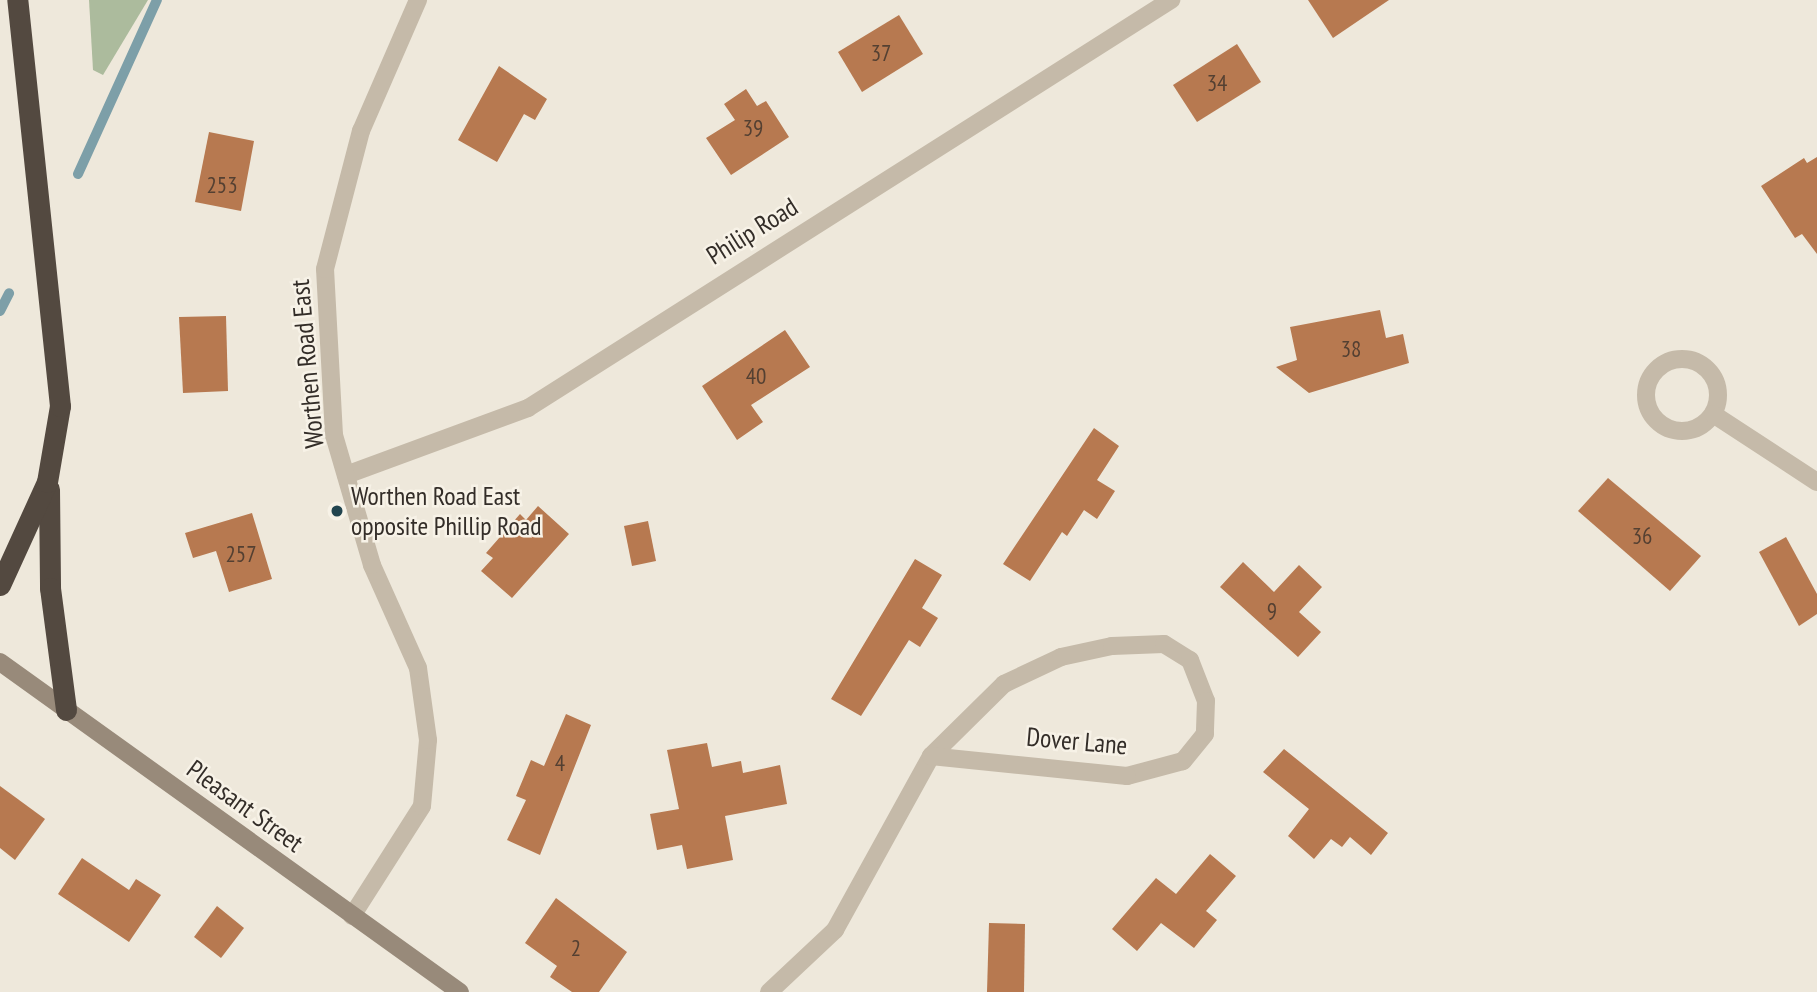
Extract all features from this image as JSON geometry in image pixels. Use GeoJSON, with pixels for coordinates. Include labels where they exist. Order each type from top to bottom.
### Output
{"type":"FeatureCollection","features":[{"type":"Feature","properties":{"kind":"highway"},"geometry":{"type":"LineString","coordinates":[[0,584],[49,474],[59,426],[59,363],[17,0]]}},
{"type":"Feature","properties":{"kind":"highway"},"geometry":{"type":"LineString","coordinates":[[49,474],[51,606],[66,710]]}},
{"type":"Feature","properties":{"kind":"street","name":"Worthen Road East"},"geometry":{"type":"LineString","coordinates":[[352,916],[422,806],[428,740],[418,668],[372,565],[334,435],[325,269],[361,131],[418,0]]}},
{"type":"Feature","properties":{"kind":"street","name":"Philip Road"},"geometry":{"type":"LineString","coordinates":[[346,475],[528,408],[1171,0]]}},
{"type":"Feature","properties":{"kind":"street"},"geometry":{"type":"LineString","coordinates":[[1665,363],[1699,363],[1718,391],[1713,414],[1695,428],[1661,424],[1648,405],[1649,381],[1665,363]]}},
{"type":"Feature","properties":{"kind":"street"},"geometry":{"type":"LineString","coordinates":[[1713,414],[1817,482]]}},
{"type":"Feature","properties":{"kind":"street","name":"Dover Lane"},"geometry":{"type":"LineString","coordinates":[[769,992],[835,930],[931,756],[1004,684],[1062,657],[1112,646],[1164,644],[1190,660],[1206,701],[1205,734],[1183,761],[1127,776],[931,756]]}},
{"type":"Feature","properties":{"kind":"street","name":"Pleasant Street"},"geometry":{"type":"LineString","coordinates":[[0,662],[460,992]]}},
{"type":"Feature","properties":{"kind":"green space"},"geometry":{"type":"Polygon","coordinates":[[[89,0],[148,0],[103,75],[93,70],[89,0]]]}},
{"type":"Feature","properties":{"kind":"building"},"geometry":{"type":"Polygon","coordinates":[[[1308,0],[1389,0],[1333,38],[1308,0]]]}},
{"type":"Feature","properties":{"kind":"building"},"geometry":{"type":"Polygon","coordinates":[[[899,15],[923,54],[862,92],[838,52],[899,15]]]}},
{"type":"Feature","properties":{"kind":"building"},"geometry":{"type":"Polygon","coordinates":[[[1237,44],[1261,82],[1197,122],[1173,85],[1237,44]]]}},
{"type":"Feature","properties":{"kind":"building"},"geometry":{"type":"Polygon","coordinates":[[[499,66],[547,99],[535,120],[524,114],[497,162],[458,140],[499,66]]]}},
{"type":"Feature","properties":{"kind":"building"},"geometry":{"type":"Polygon","coordinates":[[[746,89],[757,106],[766,101],[789,137],[731,175],[706,138],[735,120],[724,104],[746,89]]]}},
{"type":"Feature","properties":{"kind":"building"},"geometry":{"type":"Polygon","coordinates":[[[209,132],[254,141],[241,211],[195,202],[209,132]]]}},
{"type":"Feature","properties":{"kind":"building"},"geometry":{"type":"Polygon","coordinates":[[[1817,157],[1817,254],[1802,234],[1795,238],[1761,186],[1804,158],[1807,163],[1817,157]]]}},
{"type":"Feature","properties":{"kind":"building"},"geometry":{"type":"Polygon","coordinates":[[[1380,310],[1386,338],[1403,334],[1409,363],[1309,393],[1276,367],[1297,360],[1290,327],[1380,310]]]}},
{"type":"Feature","properties":{"kind":"building"},"geometry":{"type":"Polygon","coordinates":[[[226,316],[228,391],[183,393],[179,317],[226,316]]]}},
{"type":"Feature","properties":{"kind":"building"},"geometry":{"type":"Polygon","coordinates":[[[785,330],[810,367],[751,405],[763,422],[737,440],[702,386],[785,330]]]}},
{"type":"Feature","properties":{"kind":"building"},"geometry":{"type":"Polygon","coordinates":[[[1094,428],[1119,446],[1097,480],[1115,491],[1097,519],[1084,510],[1067,536],[1062,532],[1030,581],[1003,564],[1094,428]]]}},
{"type":"Feature","properties":{"kind":"building"},"geometry":{"type":"Polygon","coordinates":[[[1608,478],[1701,556],[1670,591],[1578,511],[1608,478]]]}},
{"type":"Feature","properties":{"kind":"building"},"geometry":{"type":"Polygon","coordinates":[[[538,506],[569,534],[512,598],[481,571],[493,558],[486,553],[520,514],[526,520],[538,506]]]}},
{"type":"Feature","properties":{"kind":"building"},"geometry":{"type":"Polygon","coordinates":[[[252,513],[272,579],[229,592],[216,551],[193,558],[185,533],[252,513]]]}},
{"type":"Feature","properties":{"kind":"building"},"geometry":{"type":"Polygon","coordinates":[[[648,521],[656,561],[632,566],[624,526],[648,521]]]}},
{"type":"Feature","properties":{"kind":"building"},"geometry":{"type":"Polygon","coordinates":[[[1786,537],[1817,594],[1817,614],[1799,626],[1759,552],[1786,537]]]}},
{"type":"Feature","properties":{"kind":"building"},"geometry":{"type":"Polygon","coordinates":[[[915,559],[942,575],[922,608],[938,618],[920,647],[909,640],[861,716],[831,699],[915,559]]]}},
{"type":"Feature","properties":{"kind":"building"},"geometry":{"type":"Polygon","coordinates":[[[1243,562],[1274,592],[1299,565],[1322,587],[1299,612],[1321,632],[1298,657],[1220,587],[1243,562]]]}},
{"type":"Feature","properties":{"kind":"building"},"geometry":{"type":"Polygon","coordinates":[[[566,714],[591,725],[540,855],[507,840],[526,800],[516,796],[531,760],[544,766],[566,714]]]}},
{"type":"Feature","properties":{"kind":"building"},"geometry":{"type":"Polygon","coordinates":[[[707,743],[712,767],[741,761],[743,773],[780,765],[787,804],[725,816],[733,860],[687,869],[682,845],[657,850],[650,814],[679,809],[667,750],[707,743]]]}},
{"type":"Feature","properties":{"kind":"building"},"geometry":{"type":"Polygon","coordinates":[[[1284,749],[1388,833],[1371,855],[1350,837],[1342,847],[1331,839],[1314,859],[1288,836],[1309,809],[1263,772],[1284,749]]]}},
{"type":"Feature","properties":{"kind":"building"},"geometry":{"type":"Polygon","coordinates":[[[0,786],[45,819],[15,860],[0,848],[0,786]]]}},
{"type":"Feature","properties":{"kind":"building"},"geometry":{"type":"Polygon","coordinates":[[[1210,854],[1236,876],[1206,911],[1217,920],[1194,948],[1161,923],[1137,951],[1112,929],[1156,878],[1176,894],[1210,854]]]}},
{"type":"Feature","properties":{"kind":"building"},"geometry":{"type":"Polygon","coordinates":[[[82,858],[129,890],[136,879],[161,895],[129,942],[58,894],[82,858]]]}},
{"type":"Feature","properties":{"kind":"building"},"geometry":{"type":"Polygon","coordinates":[[[556,898],[627,952],[599,992],[572,992],[550,977],[557,966],[525,943],[556,898]]]}},
{"type":"Feature","properties":{"kind":"building"},"geometry":{"type":"Polygon","coordinates":[[[217,906],[244,928],[221,958],[194,937],[217,906]]]}},
{"type":"Feature","properties":{"kind":"building"},"geometry":{"type":"Polygon","coordinates":[[[989,923],[1025,924],[1024,992],[987,992],[989,923]]]}},
{"type":"Feature","properties":{"kind":"waterway"},"geometry":{"type":"LineString","coordinates":[[78,174],[157,0]]}},
{"type":"Feature","properties":{"kind":"waterway"},"geometry":{"type":"LineString","coordinates":[[0,311],[9,293]]}},
{"type":"Feature","properties":{"kind":"place","name":"Worthen Road East opposite Phillip Road"},"geometry":{"type":"Point","coordinates":[337,511]}}]}
